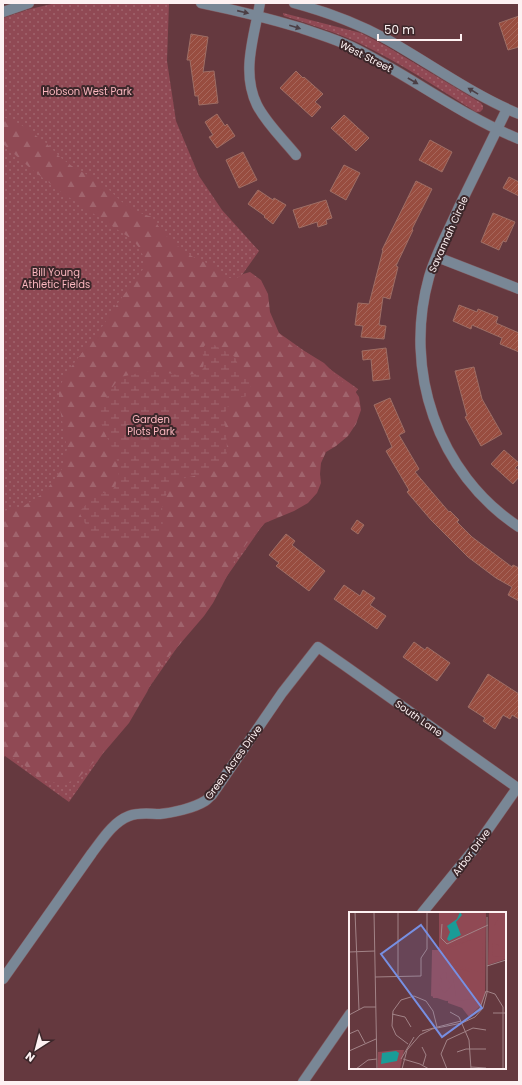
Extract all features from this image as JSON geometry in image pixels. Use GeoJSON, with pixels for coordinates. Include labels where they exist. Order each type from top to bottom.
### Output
{"type":"FeatureCollection","features":[{"type":"Feature","properties":{"kind":"street"},"geometry":{"type":"LineString","coordinates":[[3,12],[29,3]]}},
{"type":"Feature","properties":{"kind":"street","name":"West Street"},"geometry":{"type":"LineString","coordinates":[[201,3],[258,16],[329,37],[351,46],[497,130],[519,139]]}},
{"type":"Feature","properties":{"kind":"street"},"geometry":{"type":"LineString","coordinates":[[260,3],[249,64],[249,82],[251,91],[257,106],[266,119],[296,155]]}},
{"type":"Feature","properties":{"kind":"street"},"geometry":{"type":"LineString","coordinates":[[294,3],[337,17],[370,31],[388,40],[476,93],[507,110],[519,114]]}},
{"type":"Feature","properties":{"kind":"street","name":"Savannah Circle"},"geometry":{"type":"LineString","coordinates":[[507,110],[449,229],[430,275],[424,297],[421,325],[421,366],[425,389],[434,419],[456,462],[478,492],[497,510],[519,527]]}},
{"type":"Feature","properties":{"kind":"street"},"geometry":{"type":"LineString","coordinates":[[437,257],[519,289]]}},
{"type":"Feature","properties":{"kind":"street","name":"South Lane"},"geometry":{"type":"LineString","coordinates":[[318,647],[518,788]]}},
{"type":"Feature","properties":{"kind":"street","name":"Green Acres Drive"},"geometry":{"type":"LineString","coordinates":[[3,979],[92,853],[104,837],[119,822],[129,816],[141,814],[162,814],[179,810],[206,801],[212,795],[282,693],[318,647]]}},
{"type":"Feature","properties":{"kind":"street","name":"Arbor Drive"},"geometry":{"type":"LineString","coordinates":[[423,912],[475,848],[518,788]]}},
{"type":"Feature","properties":{"kind":"street"},"geometry":{"type":"LineString","coordinates":[[303,1082],[349,1015]]}},
{"type":"Feature","properties":{"kind":"green space","name":"Garden Plots Park"},"geometry":{"type":"Polygon","coordinates":[[[56,3],[169,3],[167,61],[176,121],[199,176],[222,210],[259,251],[227,296],[358,389],[69,802],[5,756],[3,758],[3,18],[30,9],[56,3]]]}},
{"type":"Feature","properties":{"kind":"green space"},"geometry":{"type":"Polygon","coordinates":[[[283,13],[361,33],[386,46],[481,103],[483,109],[480,112],[476,112],[404,67],[359,43],[284,16],[283,13]]]}},
{"type":"Feature","properties":{"kind":"green space","name":"Garden Plots Park"},"geometry":{"type":"Polygon","coordinates":[[[3,117],[20,124],[46,143],[61,158],[76,169],[94,178],[122,202],[137,212],[152,217],[164,234],[193,257],[211,265],[228,278],[237,278],[250,272],[261,280],[268,294],[270,312],[279,333],[293,347],[306,352],[324,363],[344,383],[353,388],[359,397],[361,410],[356,424],[348,436],[326,452],[321,463],[321,483],[317,493],[308,503],[294,511],[265,523],[247,543],[235,560],[213,603],[204,616],[158,669],[129,723],[106,750],[76,780],[62,784],[40,780],[20,761],[5,755],[3,756],[3,511],[22,507],[44,493],[62,469],[67,449],[59,403],[59,389],[65,375],[144,268],[145,260],[140,249],[133,240],[61,192],[30,168],[3,144],[3,117]]]}},
{"type":"Feature","properties":{"kind":"green space"},"geometry":{"type":"Polygon","coordinates":[[[211,343],[235,357],[241,373],[249,376],[251,393],[247,396],[233,399],[226,410],[225,425],[227,453],[222,466],[212,472],[176,480],[162,503],[163,528],[160,536],[147,539],[97,541],[88,529],[79,512],[93,497],[113,489],[119,478],[116,456],[104,431],[100,416],[102,406],[107,395],[120,377],[154,370],[177,375],[200,374],[204,365],[202,349],[206,344],[211,343]]]}},
{"type":"Feature","properties":{"kind":"building"},"geometry":{"type":"Polygon","coordinates":[[[519,16],[519,47],[508,50],[499,23],[519,16]]]}},
{"type":"Feature","properties":{"kind":"building"},"geometry":{"type":"Polygon","coordinates":[[[191,34],[208,37],[203,72],[214,71],[218,103],[199,105],[198,96],[195,96],[190,60],[187,60],[191,34]]]}},
{"type":"Feature","properties":{"kind":"building"},"geometry":{"type":"Polygon","coordinates":[[[296,71],[323,94],[315,102],[321,107],[312,117],[280,88],[296,71]]]}},
{"type":"Feature","properties":{"kind":"building"},"geometry":{"type":"Polygon","coordinates":[[[217,114],[225,126],[227,124],[235,136],[217,148],[209,137],[213,135],[205,122],[217,114]]]}},
{"type":"Feature","properties":{"kind":"building"},"geometry":{"type":"Polygon","coordinates":[[[344,115],[369,138],[356,151],[331,128],[344,115]]]}},
{"type":"Feature","properties":{"kind":"building"},"geometry":{"type":"Polygon","coordinates":[[[430,140],[452,152],[442,172],[419,160],[430,140]]]}},
{"type":"Feature","properties":{"kind":"building"},"geometry":{"type":"Polygon","coordinates":[[[243,152],[257,180],[239,188],[226,160],[243,152]]]}},
{"type":"Feature","properties":{"kind":"building"},"geometry":{"type":"Polygon","coordinates":[[[344,165],[360,173],[346,200],[330,191],[344,165]]]}},
{"type":"Feature","properties":{"kind":"building"},"geometry":{"type":"Polygon","coordinates":[[[509,177],[519,182],[519,196],[503,188],[509,177]]]}},
{"type":"Feature","properties":{"kind":"building"},"geometry":{"type":"Polygon","coordinates":[[[416,181],[432,189],[396,266],[398,267],[390,299],[383,297],[379,325],[386,326],[384,339],[361,337],[363,326],[355,325],[358,303],[369,304],[382,250],[416,181]]]}},
{"type":"Feature","properties":{"kind":"building"},"geometry":{"type":"Polygon","coordinates":[[[258,190],[273,200],[274,198],[286,205],[273,224],[264,217],[265,216],[248,204],[258,190]]]}},
{"type":"Feature","properties":{"kind":"building"},"geometry":{"type":"Polygon","coordinates":[[[326,200],[332,218],[326,220],[327,224],[318,227],[317,222],[299,228],[293,210],[326,200]]]}},
{"type":"Feature","properties":{"kind":"building"},"geometry":{"type":"Polygon","coordinates":[[[493,213],[515,222],[506,242],[503,241],[499,250],[481,242],[493,213]]]}},
{"type":"Feature","properties":{"kind":"building"},"geometry":{"type":"Polygon","coordinates":[[[459,305],[477,312],[478,309],[498,317],[496,323],[519,333],[519,352],[500,344],[502,338],[472,325],[471,329],[453,321],[459,305]]]}},
{"type":"Feature","properties":{"kind":"building"},"geometry":{"type":"Polygon","coordinates":[[[386,348],[390,379],[373,381],[371,359],[363,360],[362,351],[386,348]]]}},
{"type":"Feature","properties":{"kind":"building"},"geometry":{"type":"Polygon","coordinates":[[[474,367],[482,399],[502,434],[481,446],[465,417],[467,416],[455,371],[474,367]]]}},
{"type":"Feature","properties":{"kind":"building"},"geometry":{"type":"Polygon","coordinates":[[[390,398],[405,432],[399,435],[419,469],[415,472],[449,512],[450,511],[459,520],[457,522],[472,537],[512,567],[513,565],[519,568],[519,601],[508,595],[512,587],[496,578],[468,557],[431,520],[407,492],[409,490],[386,451],[392,447],[374,405],[390,398]]]}},
{"type":"Feature","properties":{"kind":"building"},"geometry":{"type":"Polygon","coordinates":[[[504,450],[519,463],[515,468],[519,471],[519,477],[513,484],[491,464],[504,450]]]}},
{"type":"Feature","properties":{"kind":"building"},"geometry":{"type":"Polygon","coordinates":[[[357,520],[364,525],[358,534],[351,529],[357,520]]]}},
{"type":"Feature","properties":{"kind":"building"},"geometry":{"type":"Polygon","coordinates":[[[286,534],[295,541],[292,545],[325,571],[309,591],[276,566],[279,563],[269,555],[286,534]]]}},
{"type":"Feature","properties":{"kind":"building"},"geometry":{"type":"Polygon","coordinates":[[[344,585],[360,596],[363,590],[375,598],[370,605],[386,616],[377,629],[334,599],[344,585]]]}},
{"type":"Feature","properties":{"kind":"building"},"geometry":{"type":"Polygon","coordinates":[[[414,642],[425,650],[427,647],[450,663],[437,681],[403,657],[414,642]]]}},
{"type":"Feature","properties":{"kind":"building"},"geometry":{"type":"Polygon","coordinates":[[[488,674],[519,694],[519,719],[512,715],[510,719],[503,715],[495,729],[483,721],[485,718],[468,707],[488,674]]]}},
{"type":"Feature","properties":{"kind":"park label","name":"Hobson West Park"},"geometry":{"type":"Point","coordinates":[87,91]}},
{"type":"Feature","properties":{"kind":"park label","name":"Bill Young Athletic Fields"},"geometry":{"type":"Point","coordinates":[56,278]}}]}
